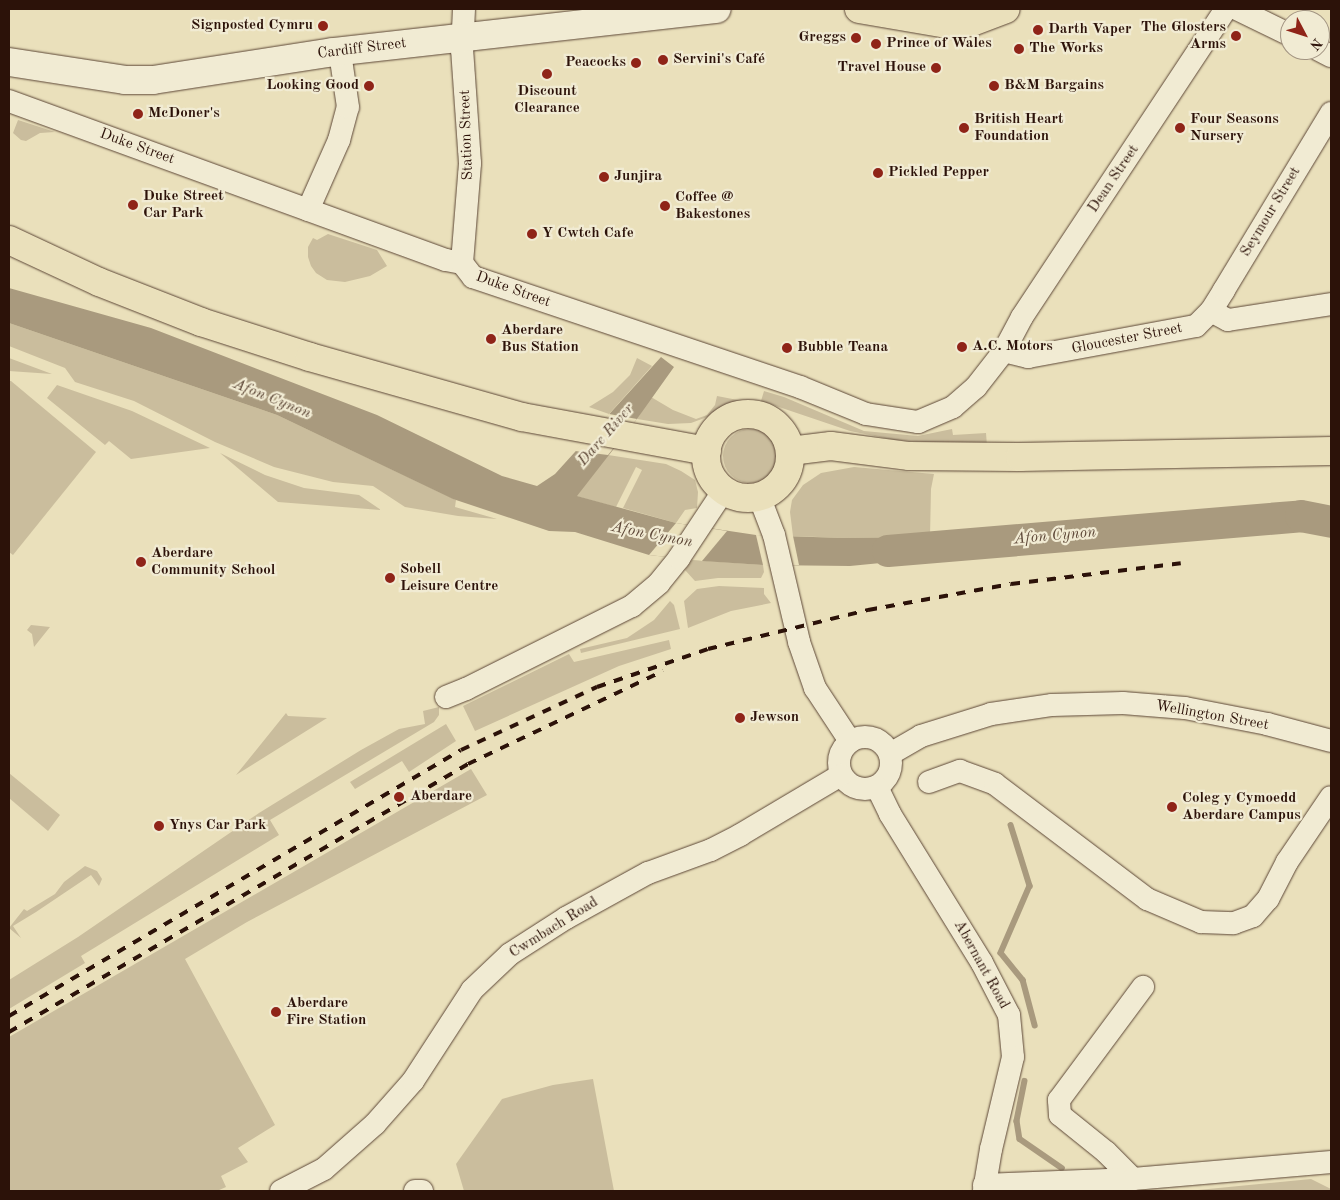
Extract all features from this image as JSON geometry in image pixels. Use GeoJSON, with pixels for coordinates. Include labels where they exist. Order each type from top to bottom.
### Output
{"type":"FeatureCollection","features":[{"type":"Feature","properties":{"kind":"main road","name":"Cardiff Street"},"geometry":{"type":"LineString","coordinates":[[9,62],[125,80],[153,80],[463,37],[717,9]]}},
{"type":"Feature","properties":{"kind":"main road"},"geometry":{"type":"LineString","coordinates":[[859,9],[947,24],[972,22],[1006,9]]}},
{"type":"Feature","properties":{"kind":"main road"},"geometry":{"type":"LineString","coordinates":[[10,239],[99,282],[200,322],[310,357],[512,414],[628,438],[707,451]]}},
{"type":"Feature","properties":{"kind":"main road"},"geometry":{"type":"LineString","coordinates":[[742,414],[755,414],[768,419],[779,427],[786,438],[790,451],[790,463],[779,484],[770,492],[759,496],[741,497],[724,490],[710,473],[707,451],[711,438],[718,427],[729,419],[742,414]]}},
{"type":"Feature","properties":{"kind":"main road"},"geometry":{"type":"LineString","coordinates":[[790,451],[831,446],[909,456],[1020,457],[1331,451]]}},
{"type":"Feature","properties":{"kind":"street","name":"Station Street"},"geometry":{"type":"LineString","coordinates":[[462,263],[470,163],[462,50],[464,9]]}},
{"type":"Feature","properties":{"kind":"street","name":"Dean Street"},"geometry":{"type":"LineString","coordinates":[[1004,351],[1022,317],[1226,9]]}},
{"type":"Feature","properties":{"kind":"street"},"geometry":{"type":"LineString","coordinates":[[1237,9],[1280,30]]}},
{"type":"Feature","properties":{"kind":"street"},"geometry":{"type":"LineString","coordinates":[[308,210],[339,140],[348,107],[340,53]]}},
{"type":"Feature","properties":{"kind":"street","name":"Duke Street"},"geometry":{"type":"LineString","coordinates":[[9,101],[446,260],[462,263],[474,278],[800,386],[866,414],[918,422],[953,407],[976,387],[1004,351]]}},
{"type":"Feature","properties":{"kind":"street","name":"Seymour Street"},"geometry":{"type":"LineString","coordinates":[[1210,311],[1331,113]]}},
{"type":"Feature","properties":{"kind":"street"},"geometry":{"type":"LineString","coordinates":[[1210,311],[1228,320],[1331,304]]}},
{"type":"Feature","properties":{"kind":"street","name":"Gloucester Street"},"geometry":{"type":"LineString","coordinates":[[1004,351],[1028,357],[1196,326],[1210,311]]}},
{"type":"Feature","properties":{"kind":"street"},"geometry":{"type":"LineString","coordinates":[[446,697],[614,617],[648,593],[679,558],[724,490]]}},
{"type":"Feature","properties":{"kind":"street"},"geometry":{"type":"LineString","coordinates":[[759,496],[774,535],[799,642],[815,688],[850,741]]}},
{"type":"Feature","properties":{"kind":"street","name":"Wellington Street"},"geometry":{"type":"LineString","coordinates":[[890,754],[921,736],[991,714],[1052,705],[1096,703],[1123,703],[1185,708],[1267,724],[1331,741]]}},
{"type":"Feature","properties":{"kind":"street"},"geometry":{"type":"LineString","coordinates":[[866,736],[874,738],[886,747],[890,754],[890,769],[888,776],[877,787],[861,789],[853,787],[841,775],[838,760],[844,746],[850,741],[866,736]]}},
{"type":"Feature","properties":{"kind":"street"},"geometry":{"type":"LineString","coordinates":[[929,782],[960,771],[995,784],[1147,899],[1201,922],[1234,923],[1253,916],[1268,899],[1287,862],[1331,797]]}},
{"type":"Feature","properties":{"kind":"street","name":"Cwmbach Road"},"geometry":{"type":"LineString","coordinates":[[281,1191],[313,1184],[324,1169],[375,1124],[413,1080],[472,990],[510,954],[583,909],[648,873],[718,846],[841,775]]}},
{"type":"Feature","properties":{"kind":"street","name":"Abernant Road"},"geometry":{"type":"LineString","coordinates":[[877,787],[890,814],[982,963],[1009,1014],[1013,1057],[984,1188]]}},
{"type":"Feature","properties":{"kind":"street"},"geometry":{"type":"LineString","coordinates":[[1133,1179],[1106,1152],[1060,1115],[1059,1100],[1143,987]]}},
{"type":"Feature","properties":{"kind":"street"},"geometry":{"type":"LineString","coordinates":[[984,1188],[1133,1179],[1331,1162]]}},
{"type":"Feature","properties":{"kind":"street"},"geometry":{"type":"LineString","coordinates":[[415,1191],[422,1191]]}},
{"type":"Feature","properties":{"kind":"shaded area"},"geometry":{"type":"Polygon","coordinates":[[[18,120],[55,132],[40,133],[26,141],[21,140],[13,133],[18,120]]]}},
{"type":"Feature","properties":{"kind":"shaded area"},"geometry":{"type":"Polygon","coordinates":[[[328,234],[377,250],[387,266],[370,276],[345,282],[327,280],[316,273],[311,266],[308,257],[308,247],[313,238],[317,240],[328,234]]]}},
{"type":"Feature","properties":{"kind":"shaded area"},"geometry":{"type":"Polygon","coordinates":[[[9,323],[277,415],[456,500],[455,507],[497,519],[458,516],[405,507],[373,486],[333,482],[274,467],[215,442],[134,401],[75,382],[65,368],[9,346],[9,323]]]}},
{"type":"Feature","properties":{"kind":"shaded area"},"geometry":{"type":"Polygon","coordinates":[[[9,358],[52,374],[9,371],[9,358]]]}},
{"type":"Feature","properties":{"kind":"shaded area"},"geometry":{"type":"Polygon","coordinates":[[[637,358],[652,366],[609,414],[589,407],[613,392],[630,375],[637,358]]]}},
{"type":"Feature","properties":{"kind":"shaded area"},"geometry":{"type":"Polygon","coordinates":[[[9,381],[96,452],[13,555],[9,552],[9,381]]]}},
{"type":"Feature","properties":{"kind":"shaded area"},"geometry":{"type":"Polygon","coordinates":[[[57,385],[132,411],[210,448],[131,459],[109,441],[105,445],[47,398],[57,385]]]}},
{"type":"Feature","properties":{"kind":"shaded area"},"geometry":{"type":"Polygon","coordinates":[[[764,391],[784,397],[864,431],[918,436],[952,429],[953,435],[986,433],[987,446],[895,440],[850,431],[761,401],[764,391]]]}},
{"type":"Feature","properties":{"kind":"shaded area"},"geometry":{"type":"Polygon","coordinates":[[[717,396],[748,402],[691,423],[668,424],[637,419],[651,397],[673,410],[696,419],[707,415],[715,405],[717,396]]]}},
{"type":"Feature","properties":{"kind":"shaded area"},"geometry":{"type":"Polygon","coordinates":[[[750,429],[760,431],[769,437],[775,446],[777,456],[775,466],[769,475],[760,481],[750,483],[740,481],[731,475],[725,466],[723,456],[725,446],[731,437],[740,431],[750,429]]]}},
{"type":"Feature","properties":{"kind":"shaded area"},"geometry":{"type":"Polygon","coordinates":[[[220,453],[265,475],[304,488],[359,495],[381,510],[278,502],[220,453]]]}},
{"type":"Feature","properties":{"kind":"shaded area"},"geometry":{"type":"Polygon","coordinates":[[[608,455],[666,464],[681,471],[695,480],[698,492],[697,508],[685,510],[676,523],[623,508],[642,470],[636,467],[616,507],[576,496],[608,455]]]}},
{"type":"Feature","properties":{"kind":"shaded area"},"geometry":{"type":"Polygon","coordinates":[[[854,467],[934,474],[931,489],[930,537],[842,538],[793,536],[790,512],[792,500],[803,485],[821,473],[854,467]]]}},
{"type":"Feature","properties":{"kind":"shaded area"},"geometry":{"type":"Polygon","coordinates":[[[692,560],[763,565],[764,572],[761,578],[718,578],[695,581],[685,570],[692,560]]]}},
{"type":"Feature","properties":{"kind":"shaded area"},"geometry":{"type":"Polygon","coordinates":[[[719,586],[764,588],[764,594],[771,603],[731,611],[688,628],[684,601],[697,589],[719,586]]]}},
{"type":"Feature","properties":{"kind":"shaded area"},"geometry":{"type":"Polygon","coordinates":[[[670,601],[674,605],[680,629],[581,653],[580,649],[627,638],[654,620],[670,601]]]}},
{"type":"Feature","properties":{"kind":"shaded area"},"geometry":{"type":"Polygon","coordinates":[[[31,625],[50,627],[34,647],[32,634],[27,630],[31,625]]]}},
{"type":"Feature","properties":{"kind":"shaded area"},"geometry":{"type":"Polygon","coordinates":[[[669,640],[671,649],[619,666],[475,731],[463,706],[569,654],[574,662],[669,640]]]}},
{"type":"Feature","properties":{"kind":"shaded area"},"geometry":{"type":"Polygon","coordinates":[[[439,707],[439,715],[434,722],[270,820],[279,835],[81,956],[85,963],[9,1009],[9,980],[78,937],[259,813],[361,750],[399,729],[425,724],[423,711],[439,707]]]}},
{"type":"Feature","properties":{"kind":"shaded area"},"geometry":{"type":"Polygon","coordinates":[[[286,713],[288,716],[327,718],[236,775],[286,713]]]}},
{"type":"Feature","properties":{"kind":"shaded area"},"geometry":{"type":"Polygon","coordinates":[[[446,724],[456,741],[409,772],[402,761],[355,789],[350,782],[446,724]]]}},
{"type":"Feature","properties":{"kind":"shaded area"},"geometry":{"type":"Polygon","coordinates":[[[471,769],[487,795],[247,922],[185,959],[275,1125],[238,1148],[248,1162],[221,1176],[226,1187],[217,1191],[9,1191],[9,1037],[471,769]]]}},
{"type":"Feature","properties":{"kind":"shaded area"},"geometry":{"type":"Polygon","coordinates":[[[9,773],[60,815],[48,831],[9,798],[9,773]]]}},
{"type":"Feature","properties":{"kind":"shaded area"},"geometry":{"type":"Polygon","coordinates":[[[85,866],[97,871],[102,879],[99,886],[91,875],[13,926],[21,938],[9,928],[24,909],[27,911],[55,894],[64,882],[85,866]]]}},
{"type":"Feature","properties":{"kind":"shaded area"},"geometry":{"type":"Polygon","coordinates":[[[593,1079],[614,1191],[464,1191],[456,1164],[502,1099],[553,1085],[593,1079]]]}},
{"type":"Feature","properties":{"kind":"shaded area"},"geometry":{"type":"Polygon","coordinates":[[[1311,1179],[1331,1189],[1331,1191],[1188,1191],[1311,1179]]]}},
{"type":"Feature","properties":{"kind":"water","name":"Dare River"},"geometry":{"type":"Polygon","coordinates":[[[9,288],[151,328],[377,415],[502,476],[537,486],[555,474],[661,357],[674,367],[637,419],[577,496],[676,523],[756,535],[842,538],[930,537],[932,558],[850,566],[763,565],[702,561],[649,555],[575,532],[549,531],[453,499],[277,415],[9,323],[9,288]]]}},
{"type":"Feature","properties":{"kind":"pier"},"geometry":{"type":"Polygon","coordinates":[[[609,414],[637,419],[608,455],[575,451],[609,414]]]}},
{"type":"Feature","properties":{"kind":"pier"},"geometry":{"type":"Polygon","coordinates":[[[676,523],[727,531],[702,561],[649,555],[676,523]]]}},
{"type":"Feature","properties":{"kind":"pier"},"geometry":{"type":"Polygon","coordinates":[[[756,535],[793,536],[799,565],[763,565],[756,535]]]}},
{"type":"Feature","properties":{"kind":"waterway","name":"Afon Cynon"},"geometry":{"type":"LineString","coordinates":[[888,551],[1301,516],[1331,522]]}},
{"type":"Feature","properties":{"kind":"waterway"},"geometry":{"type":"LineString","coordinates":[[1011,825],[1030,886],[1001,953],[1023,980],[1035,1025]]}},
{"type":"Feature","properties":{"kind":"waterway"},"geometry":{"type":"LineString","coordinates":[[1025,1081],[1017,1121],[1020,1139],[1062,1168]]}},
{"type":"Feature","properties":{"kind":"railway"},"geometry":{"type":"LineString","coordinates":[[9,1016],[461,750],[597,687],[708,649],[868,610],[1011,584],[1181,563]]}},
{"type":"Feature","properties":{"kind":"railway"},"geometry":{"type":"LineString","coordinates":[[9,1032],[468,764],[663,671]]}},
{"type":"Feature","properties":{"kind":"place","name":"Signposted Cymru"},"geometry":{"type":"Point","coordinates":[323,26]}},
{"type":"Feature","properties":{"kind":"place","name":"Darth Vaper"},"geometry":{"type":"Point","coordinates":[1038,30]}},
{"type":"Feature","properties":{"kind":"place","name":"The Glosters Arms"},"geometry":{"type":"Point","coordinates":[1236,36]}},
{"type":"Feature","properties":{"kind":"place","name":"Greggs"},"geometry":{"type":"Point","coordinates":[856,38]}},
{"type":"Feature","properties":{"kind":"place","name":"Prince of Wales"},"geometry":{"type":"Point","coordinates":[876,44]}},
{"type":"Feature","properties":{"kind":"place","name":"The Works"},"geometry":{"type":"Point","coordinates":[1019,49]}},
{"type":"Feature","properties":{"kind":"place","name":"Servini's Café"},"geometry":{"type":"Point","coordinates":[663,60]}},
{"type":"Feature","properties":{"kind":"place","name":"Peacocks"},"geometry":{"type":"Point","coordinates":[636,63]}},
{"type":"Feature","properties":{"kind":"place","name":"Travel House"},"geometry":{"type":"Point","coordinates":[936,68]}},
{"type":"Feature","properties":{"kind":"place","name":"Discount Clearance"},"geometry":{"type":"Point","coordinates":[547,74]}},
{"type":"Feature","properties":{"kind":"place","name":"Looking Good"},"geometry":{"type":"Point","coordinates":[369,86]}},
{"type":"Feature","properties":{"kind":"place","name":"B&M Bargains"},"geometry":{"type":"Point","coordinates":[994,86]}},
{"type":"Feature","properties":{"kind":"place","name":"McDoner's"},"geometry":{"type":"Point","coordinates":[138,114]}},
{"type":"Feature","properties":{"kind":"place","name":"British Heart Foundation"},"geometry":{"type":"Point","coordinates":[964,128]}},
{"type":"Feature","properties":{"kind":"place","name":"Four Seasons Nursery"},"geometry":{"type":"Point","coordinates":[1180,128]}},
{"type":"Feature","properties":{"kind":"place","name":"Pickled Pepper"},"geometry":{"type":"Point","coordinates":[878,173]}},
{"type":"Feature","properties":{"kind":"place","name":"Junjira"},"geometry":{"type":"Point","coordinates":[604,177]}},
{"type":"Feature","properties":{"kind":"place","name":"Duke Street Car Park"},"geometry":{"type":"Point","coordinates":[133,205]}},
{"type":"Feature","properties":{"kind":"place","name":"Coffee @ Bakestones"},"geometry":{"type":"Point","coordinates":[665,206]}},
{"type":"Feature","properties":{"kind":"place","name":"Y Cwtch Cafe"},"geometry":{"type":"Point","coordinates":[532,234]}},
{"type":"Feature","properties":{"kind":"place","name":"Aberdare Bus Station"},"geometry":{"type":"Point","coordinates":[491,339]}},
{"type":"Feature","properties":{"kind":"place","name":"A.C. Motors"},"geometry":{"type":"Point","coordinates":[962,347]}},
{"type":"Feature","properties":{"kind":"place","name":"Bubble Teana"},"geometry":{"type":"Point","coordinates":[787,348]}},
{"type":"Feature","properties":{"kind":"place","name":"Aberdare Community School"},"geometry":{"type":"Point","coordinates":[141,562]}},
{"type":"Feature","properties":{"kind":"place","name":"Sobell Leisure Centre"},"geometry":{"type":"Point","coordinates":[390,578]}},
{"type":"Feature","properties":{"kind":"place","name":"Jewson"},"geometry":{"type":"Point","coordinates":[740,718]}},
{"type":"Feature","properties":{"kind":"place","name":"Aberdare"},"geometry":{"type":"Point","coordinates":[399,797]}},
{"type":"Feature","properties":{"kind":"place","name":"Coleg y Cymoedd Aberdare Campus"},"geometry":{"type":"Point","coordinates":[1172,807]}},
{"type":"Feature","properties":{"kind":"place","name":"Ynys Car Park"},"geometry":{"type":"Point","coordinates":[159,826]}},
{"type":"Feature","properties":{"kind":"place","name":"Aberdare Fire Station"},"geometry":{"type":"Point","coordinates":[276,1012]}}]}
